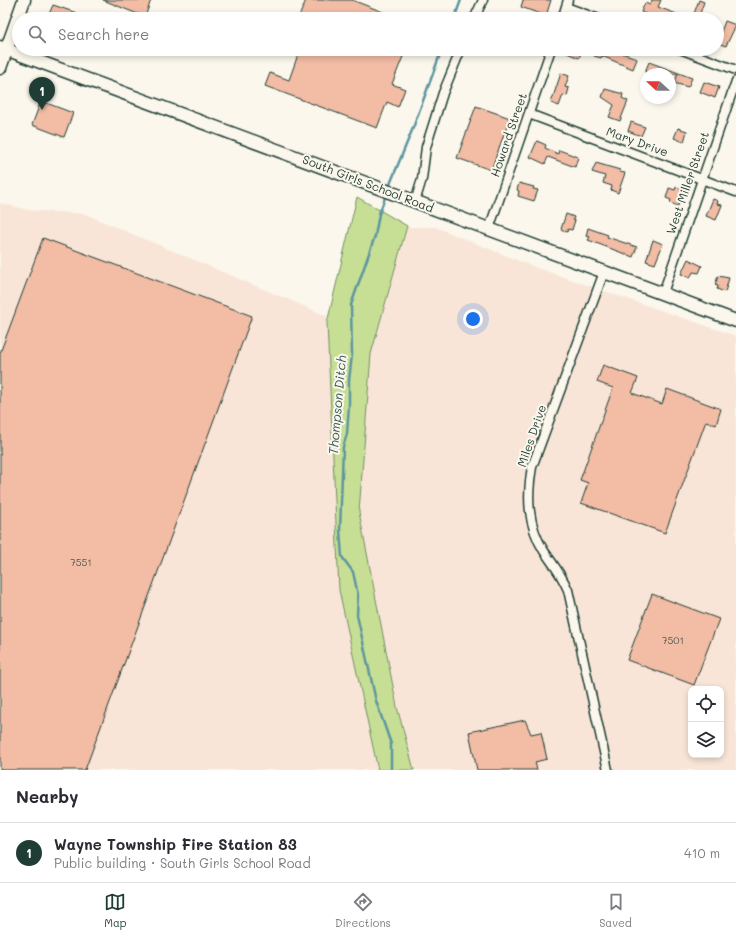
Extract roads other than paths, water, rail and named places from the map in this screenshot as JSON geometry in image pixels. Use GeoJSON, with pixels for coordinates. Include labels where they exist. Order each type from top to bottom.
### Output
{"type":"FeatureCollection","features":[{"type":"Feature","properties":{"kind":"main road"},"geometry":{"type":"LineString","coordinates":[[19,12],[24,0]]}},
{"type":"Feature","properties":{"kind":"main road"},"geometry":{"type":"LineString","coordinates":[[0,68],[3,48],[12,27]]}},
{"type":"Feature","properties":{"kind":"main road","name":"South Girls School Road"},"geometry":{"type":"LineString","coordinates":[[24,56],[736,321]]}},
{"type":"Feature","properties":{"kind":"street"},"geometry":{"type":"LineString","coordinates":[[477,12],[483,0]]}},
{"type":"Feature","properties":{"kind":"street"},"geometry":{"type":"LineString","coordinates":[[567,3],[585,12]]}},
{"type":"Feature","properties":{"kind":"street"},"geometry":{"type":"LineString","coordinates":[[415,202],[422,179],[426,147],[443,93],[458,56]]}},
{"type":"Feature","properties":{"kind":"street","name":"Howard Street"},"geometry":{"type":"LineString","coordinates":[[489,229],[549,56]]}},
{"type":"Feature","properties":{"kind":"street"},"geometry":{"type":"LineString","coordinates":[[699,56],[736,70]]}},
{"type":"Feature","properties":{"kind":"street","name":"West Miller Street"},"geometry":{"type":"LineString","coordinates":[[663,293],[736,81]]}},
{"type":"Feature","properties":{"kind":"street","name":"Mary Drive"},"geometry":{"type":"LineString","coordinates":[[529,114],[736,192]]}},
{"type":"Feature","properties":{"kind":"street","name":"Miles Drive"},"geometry":{"type":"LineString","coordinates":[[604,272],[532,467],[528,497],[531,519],[536,536],[560,573],[568,590],[608,770]]}},
{"type":"Feature","properties":{"kind":"waterway","name":"Thompson Ditch"},"geometry":{"type":"LineString","coordinates":[[457,12],[461,0]]}},
{"type":"Feature","properties":{"kind":"waterway","name":"Thompson Ditch"},"geometry":{"type":"LineString","coordinates":[[388,189],[413,128],[439,56]]}},
{"type":"Feature","properties":{"kind":"waterway","name":"Thompson Ditch"},"geometry":{"type":"LineString","coordinates":[[386,195],[379,214],[375,236],[351,305],[352,355],[349,380],[347,434],[343,447],[340,530],[342,557],[353,572],[358,595],[357,615],[376,701],[391,744],[391,770]]}},
{"type":"Feature","properties":{"kind":"place","name":"Wayne Township Fire Station 83"},"geometry":{"type":"Point","coordinates":[42,110]}}]}
